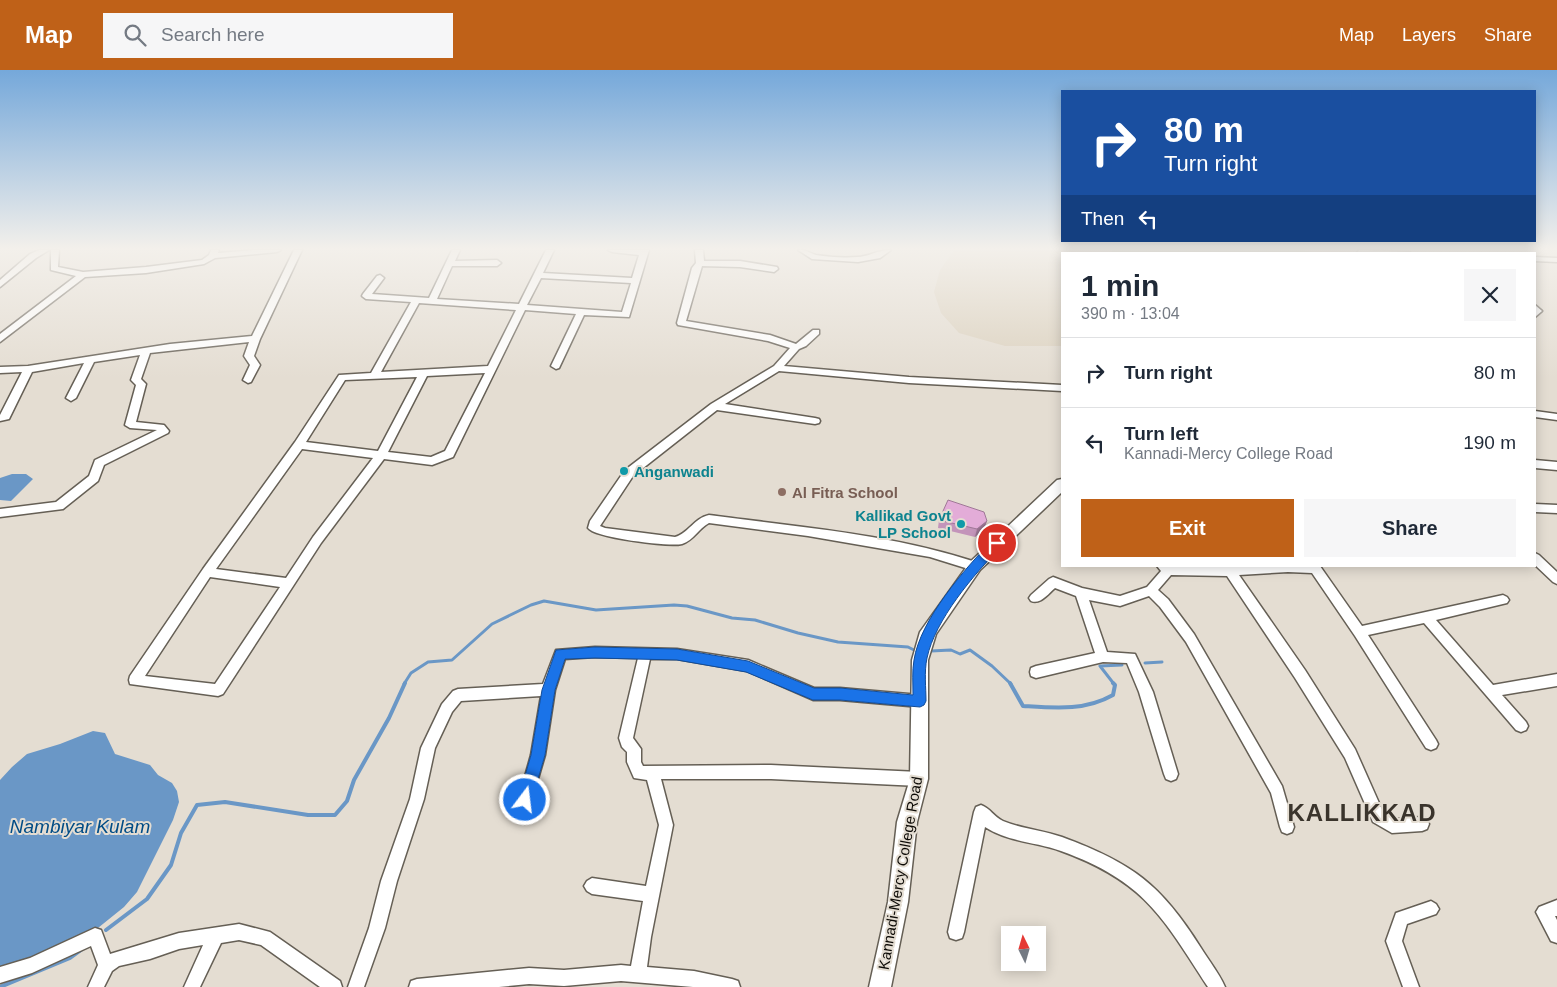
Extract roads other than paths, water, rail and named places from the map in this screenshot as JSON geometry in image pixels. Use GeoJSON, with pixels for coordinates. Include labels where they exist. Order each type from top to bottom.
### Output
{"type":"FeatureCollection","features":[{"type":"Feature","properties":{"kind":"main road","name":"Kannadi-Mercy College Road"},"geometry":{"type":"LineString","coordinates":[[880,987],[898,902],[907,822],[918,779],[920,660],[928,632],[974,566],[1061,485]]}},
{"type":"Feature","properties":{"kind":"street"},"geometry":{"type":"LineString","coordinates":[[0,339],[61,293]]}},
{"type":"Feature","properties":{"kind":"street"},"geometry":{"type":"LineString","coordinates":[[248,380],[254,365],[249,356],[277,293]]}},
{"type":"Feature","properties":{"kind":"street"},"geometry":{"type":"LineString","coordinates":[[368,293],[366,296],[626,315],[633,293]]}},
{"type":"Feature","properties":{"kind":"street"},"geometry":{"type":"LineString","coordinates":[[432,300],[436,293]]}},
{"type":"Feature","properties":{"kind":"street"},"geometry":{"type":"LineString","coordinates":[[299,445],[432,461],[449,454],[530,293]]}},
{"type":"Feature","properties":{"kind":"street"},"geometry":{"type":"LineString","coordinates":[[689,293],[681,323],[770,338],[796,347]]}},
{"type":"Feature","properties":{"kind":"street"},"geometry":{"type":"LineString","coordinates":[[374,376],[417,299]]}},
{"type":"Feature","properties":{"kind":"street"},"geometry":{"type":"LineString","coordinates":[[556,366],[581,312]]}},
{"type":"Feature","properties":{"kind":"street"},"geometry":{"type":"LineString","coordinates":[[816,332],[803,344],[796,347],[777,368],[715,406],[629,473],[594,524],[594,528],[603,532],[675,542],[682,540],[697,530],[700,522],[704,519],[709,519],[808,532],[930,552],[974,566]]}},
{"type":"Feature","properties":{"kind":"street"},"geometry":{"type":"LineString","coordinates":[[0,370],[28,369],[146,351],[255,339]]}},
{"type":"Feature","properties":{"kind":"street"},"geometry":{"type":"LineString","coordinates":[[0,513],[59,506],[94,478],[99,463],[164,431],[160,426],[130,425],[141,384],[136,380],[146,351]]}},
{"type":"Feature","properties":{"kind":"street"},"geometry":{"type":"LineString","coordinates":[[72,398],[90,360]]}},
{"type":"Feature","properties":{"kind":"street"},"geometry":{"type":"LineString","coordinates":[[777,368],[909,380],[1061,388]]}},
{"type":"Feature","properties":{"kind":"street"},"geometry":{"type":"LineString","coordinates":[[0,418],[5,417],[28,369]]}},
{"type":"Feature","properties":{"kind":"street"},"geometry":{"type":"LineString","coordinates":[[424,373],[381,455],[317,540],[218,690],[135,680],[207,572],[299,445],[342,377],[492,369]]}},
{"type":"Feature","properties":{"kind":"street"},"geometry":{"type":"LineString","coordinates":[[715,406],[815,421]]}},
{"type":"Feature","properties":{"kind":"street"},"geometry":{"type":"LineString","coordinates":[[1536,414],[1557,417]]}},
{"type":"Feature","properties":{"kind":"street"},"geometry":{"type":"LineString","coordinates":[[1536,464],[1557,466]]}},
{"type":"Feature","properties":{"kind":"street"},"geometry":{"type":"LineString","coordinates":[[1536,508],[1557,509]]}},
{"type":"Feature","properties":{"kind":"street"},"geometry":{"type":"LineString","coordinates":[[1536,559],[1557,579]]}},
{"type":"Feature","properties":{"kind":"street"},"geometry":{"type":"LineString","coordinates":[[1035,598],[1053,582],[1081,593],[1120,601],[1151,590],[1166,568],[1230,571],[1288,567],[1315,569],[1359,632],[1432,744]]}},
{"type":"Feature","properties":{"kind":"street"},"geometry":{"type":"LineString","coordinates":[[1230,571],[1300,674],[1345,746],[1378,817],[1392,826],[1422,824]]}},
{"type":"Feature","properties":{"kind":"street"},"geometry":{"type":"LineString","coordinates":[[207,572],[289,583]]}},
{"type":"Feature","properties":{"kind":"street"},"geometry":{"type":"LineString","coordinates":[[1151,590],[1164,603],[1190,638],[1277,790],[1287,827]]}},
{"type":"Feature","properties":{"kind":"street"},"geometry":{"type":"LineString","coordinates":[[1081,593],[1103,657]]}},
{"type":"Feature","properties":{"kind":"street"},"geometry":{"type":"LineString","coordinates":[[1359,632],[1503,600]]}},
{"type":"Feature","properties":{"kind":"street"},"geometry":{"type":"LineString","coordinates":[[1426,617],[1521,726]]}},
{"type":"Feature","properties":{"kind":"street"},"geometry":{"type":"LineString","coordinates":[[520,815],[538,755],[548,690],[560,654],[595,652],[677,654],[748,666],[813,694],[840,694],[920,701]]}},
{"type":"Feature","properties":{"kind":"street"},"geometry":{"type":"LineString","coordinates":[[645,654],[626,738],[627,744],[634,749],[634,762],[639,773],[771,772],[918,779]]}},
{"type":"Feature","properties":{"kind":"street"},"geometry":{"type":"LineString","coordinates":[[1036,672],[1103,657],[1131,658],[1146,692],[1171,774]]}},
{"type":"Feature","properties":{"kind":"street"},"geometry":{"type":"LineString","coordinates":[[1490,691],[1557,680]]}},
{"type":"Feature","properties":{"kind":"street"},"geometry":{"type":"LineString","coordinates":[[356,987],[377,928],[387,888],[417,799],[428,748],[447,708],[458,696],[548,690]]}},
{"type":"Feature","properties":{"kind":"street"},"geometry":{"type":"LineString","coordinates":[[638,973],[643,937],[666,825],[653,774]]}},
{"type":"Feature","properties":{"kind":"street"},"geometry":{"type":"LineString","coordinates":[[956,932],[980,812],[991,823],[1006,829],[1049,839],[1117,869],[1136,881],[1162,906],[1217,987]]}},
{"type":"Feature","properties":{"kind":"street"},"geometry":{"type":"LineString","coordinates":[[592,886],[652,895]]}},
{"type":"Feature","properties":{"kind":"street"},"geometry":{"type":"LineString","coordinates":[[1557,908],[1544,912],[1557,935]]}},
{"type":"Feature","properties":{"kind":"street"},"geometry":{"type":"LineString","coordinates":[[1411,987],[1394,941],[1401,918],[1431,910]]}},
{"type":"Feature","properties":{"kind":"street"},"geometry":{"type":"LineString","coordinates":[[96,987],[106,965],[116,959],[150,951],[179,941],[239,932],[264,938],[334,987]]}},
{"type":"Feature","properties":{"kind":"street"},"geometry":{"type":"LineString","coordinates":[[0,975],[32,965],[94,936],[106,965]]}},
{"type":"Feature","properties":{"kind":"street"},"geometry":{"type":"LineString","coordinates":[[192,987],[216,936]]}},
{"type":"Feature","properties":{"kind":"street"},"geometry":{"type":"LineString","coordinates":[[417,987],[529,976],[564,978],[638,973],[694,979],[731,987]]}},
{"type":"Feature","properties":{"kind":"water"},"geometry":{"type":"Polygon","coordinates":[[[12,474],[26,474],[33,479],[11,501],[0,500],[0,478],[12,474]]]}},
{"type":"Feature","properties":{"kind":"water","name":"Nambiyar Kulam"},"geometry":{"type":"Polygon","coordinates":[[[93,731],[105,733],[115,754],[150,765],[158,775],[172,783],[177,791],[179,802],[173,820],[137,892],[124,907],[88,936],[0,980],[0,780],[27,754],[93,731]]]}},
{"type":"Feature","properties":{"kind":"waterway"},"geometry":{"type":"LineString","coordinates":[[404,684],[411,673],[428,662],[452,660],[492,624],[531,605],[544,601],[596,610],[674,605],[687,606],[732,618],[755,620],[798,633],[838,642],[908,647],[914,650]]}},
{"type":"Feature","properties":{"kind":"waterway"},"geometry":{"type":"LineString","coordinates":[[931,651],[951,650],[960,654],[970,650],[992,666],[1010,683]]}},
{"type":"Feature","properties":{"kind":"waterway"},"geometry":{"type":"LineString","coordinates":[[1145,663],[1162,662]]}},
{"type":"Feature","properties":{"kind":"waterway"},"geometry":{"type":"LineString","coordinates":[[1114,684],[1100,666],[1122,665]]}},
{"type":"Feature","properties":{"kind":"waterway"},"geometry":{"type":"LineString","coordinates":[[106,930],[147,899],[171,865],[181,833],[197,805],[225,802],[308,815],[335,815],[347,801],[354,780],[389,718],[405,683]]}},
{"type":"Feature","properties":{"kind":"waterway"},"geometry":{"type":"LineString","coordinates":[[1010,683],[1023,706],[1058,708],[1081,706],[1102,700],[1113,695],[1114,684]]}},
{"type":"Feature","properties":{"kind":"waterway"},"geometry":{"type":"LineString","coordinates":[[0,987],[70,958],[81,950]]}},
{"type":"Feature","properties":{"kind":"place","name":"Anganwadi"},"geometry":{"type":"Point","coordinates":[624,471]}},
{"type":"Feature","properties":{"kind":"place","name":"Al Fitra School"},"geometry":{"type":"Point","coordinates":[782,492]}},
{"type":"Feature","properties":{"kind":"place","name":"Kallikad Govt LP School"},"geometry":{"type":"Point","coordinates":[961,524]}},
{"type":"Feature","properties":{"kind":"district","name":"KALLIKKAD"},"geometry":{"type":"Point","coordinates":[1362,812]}}]}
